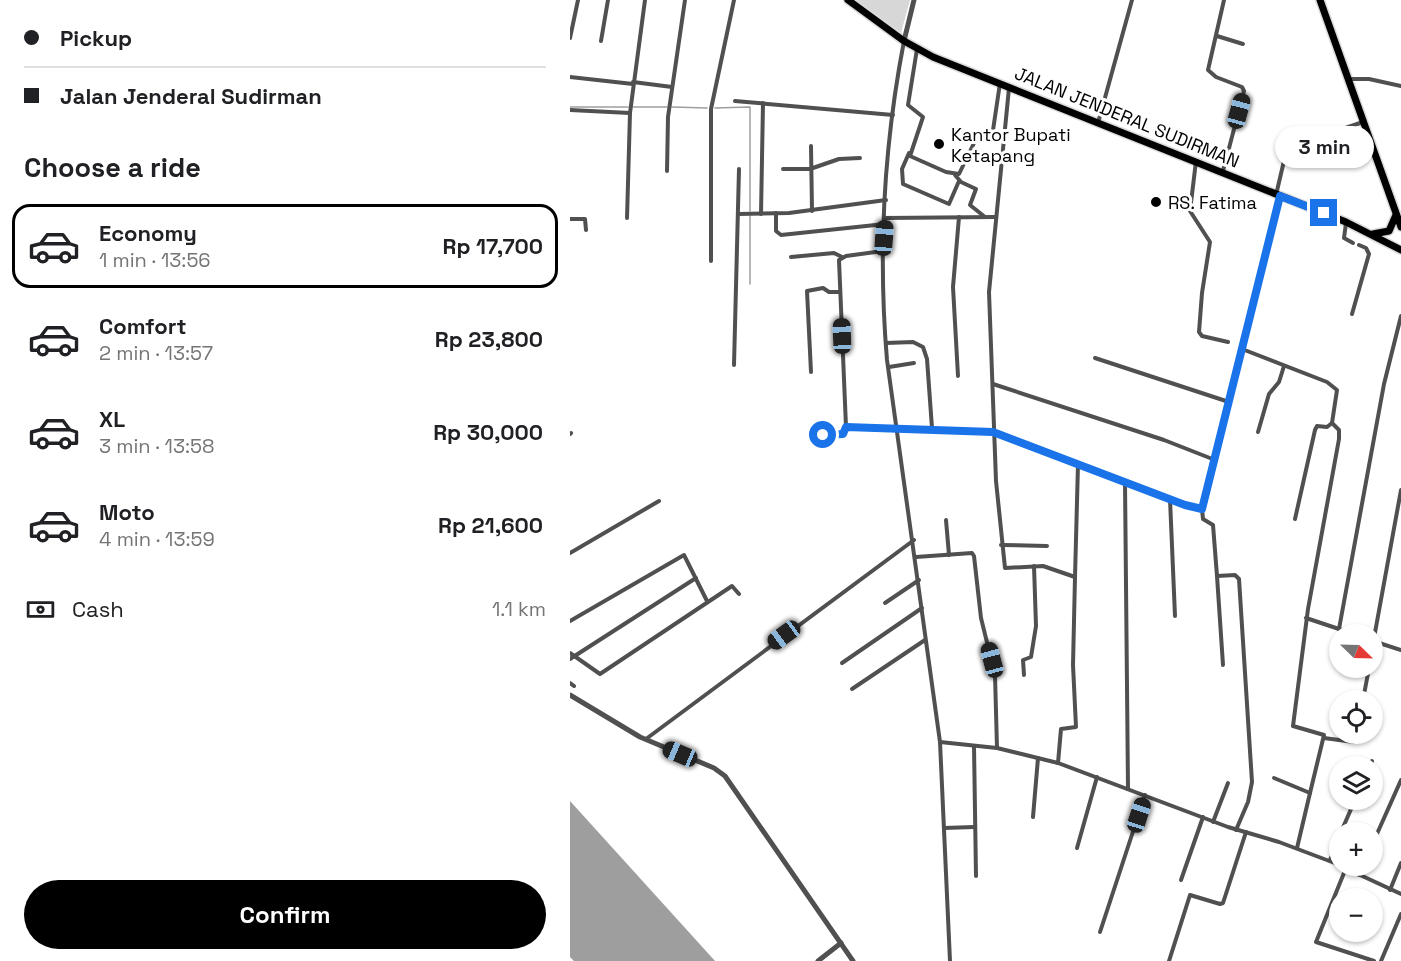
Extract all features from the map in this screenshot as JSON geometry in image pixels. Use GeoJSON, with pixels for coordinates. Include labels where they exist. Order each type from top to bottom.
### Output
{"type":"FeatureCollection","features":[{"type":"Feature","properties":{"kind":"main road","name":"JALAN JENDERAL SUDIRMAN"},"geometry":{"type":"LineString","coordinates":[[848,0],[917,49],[1346,222],[1401,250]]}},
{"type":"Feature","properties":{"kind":"main road"},"geometry":{"type":"LineString","coordinates":[[1320,0],[1401,226]]}},
{"type":"Feature","properties":{"kind":"main road"},"geometry":{"type":"LineString","coordinates":[[1373,234],[1389,231],[1396,215]]}},
{"type":"Feature","properties":{"kind":"street"},"geometry":{"type":"LineString","coordinates":[[570,38],[578,0]]}},
{"type":"Feature","properties":{"kind":"street"},"geometry":{"type":"LineString","coordinates":[[601,41],[608,0]]}},
{"type":"Feature","properties":{"kind":"street"},"geometry":{"type":"LineString","coordinates":[[627,218],[630,113],[645,0]]}},
{"type":"Feature","properties":{"kind":"street"},"geometry":{"type":"LineString","coordinates":[[667,171],[666,138],[685,0]]}},
{"type":"Feature","properties":{"kind":"street"},"geometry":{"type":"LineString","coordinates":[[711,261],[711,109],[734,0]]}},
{"type":"Feature","properties":{"kind":"street"},"geometry":{"type":"LineString","coordinates":[[915,0],[904,40],[893,115],[883,251],[886,343],[940,742],[950,961]]}},
{"type":"Feature","properties":{"kind":"street"},"geometry":{"type":"LineString","coordinates":[[1098,123],[1132,0]]}},
{"type":"Feature","properties":{"kind":"street"},"geometry":{"type":"LineString","coordinates":[[1223,171],[1244,89],[1209,71],[1224,0]]}},
{"type":"Feature","properties":{"kind":"street"},"geometry":{"type":"LineString","coordinates":[[1217,36],[1243,44]]}},
{"type":"Feature","properties":{"kind":"street"},"geometry":{"type":"LineString","coordinates":[[917,49],[908,105],[923,117],[902,169],[903,184],[950,204],[959,181]]}},
{"type":"Feature","properties":{"kind":"street"},"geometry":{"type":"LineString","coordinates":[[570,77],[672,87]]}},
{"type":"Feature","properties":{"kind":"street"},"geometry":{"type":"LineString","coordinates":[[1347,79],[1369,79],[1401,86]]}},
{"type":"Feature","properties":{"kind":"street"},"geometry":{"type":"LineString","coordinates":[[955,175],[962,172],[976,139],[992,137],[1001,82]]}},
{"type":"Feature","properties":{"kind":"street"},"geometry":{"type":"LineString","coordinates":[[1009,85],[989,292],[993,432],[1001,545],[1005,568],[1034,566],[1050,568],[1075,577]]}},
{"type":"Feature","properties":{"kind":"street"},"geometry":{"type":"LineString","coordinates":[[735,100],[893,115]]}},
{"type":"Feature","properties":{"kind":"street"},"geometry":{"type":"LineString","coordinates":[[761,214],[763,103]]}},
{"type":"Feature","properties":{"kind":"street"},"geometry":{"type":"LineString","coordinates":[[570,110],[630,113]]}},
{"type":"Feature","properties":{"kind":"street"},"geometry":{"type":"LineString","coordinates":[[1223,665],[1213,525],[1203,519],[1202,509],[1278,195],[1284,155],[1288,147],[1363,122]]}},
{"type":"Feature","properties":{"kind":"street"},"geometry":{"type":"LineString","coordinates":[[811,146],[812,211]]}},
{"type":"Feature","properties":{"kind":"street"},"geometry":{"type":"LineString","coordinates":[[909,153],[912,158],[955,175],[959,181],[976,189],[970,205],[985,217]]}},
{"type":"Feature","properties":{"kind":"street"},"geometry":{"type":"LineString","coordinates":[[783,169],[810,170],[840,159],[860,158]]}},
{"type":"Feature","properties":{"kind":"street"},"geometry":{"type":"LineString","coordinates":[[1196,160],[1190,211],[1210,242],[1199,332],[1202,336],[1228,342]]}},
{"type":"Feature","properties":{"kind":"street"},"geometry":{"type":"LineString","coordinates":[[734,365],[739,169]]}},
{"type":"Feature","properties":{"kind":"street"},"geometry":{"type":"LineString","coordinates":[[738,214],[812,211],[886,200]]}},
{"type":"Feature","properties":{"kind":"street"},"geometry":{"type":"LineString","coordinates":[[776,213],[776,231],[781,235],[885,224]]}},
{"type":"Feature","properties":{"kind":"street"},"geometry":{"type":"LineString","coordinates":[[958,376],[953,287],[959,217]]}},
{"type":"Feature","properties":{"kind":"street"},"geometry":{"type":"LineString","coordinates":[[885,218],[996,217]]}},
{"type":"Feature","properties":{"kind":"street"},"geometry":{"type":"LineString","coordinates":[[570,219],[585,219],[586,230]]}},
{"type":"Feature","properties":{"kind":"street"},"geometry":{"type":"LineString","coordinates":[[1346,222],[1344,238],[1353,243]]}},
{"type":"Feature","properties":{"kind":"street"},"geometry":{"type":"LineString","coordinates":[[1352,314],[1368,254],[1366,248],[1359,245]]}},
{"type":"Feature","properties":{"kind":"street"},"geometry":{"type":"LineString","coordinates":[[790,257],[834,253],[842,256],[883,251]]}},
{"type":"Feature","properties":{"kind":"street"},"geometry":{"type":"LineString","coordinates":[[823,445],[823,435],[843,434],[846,427],[839,262],[842,256]]}},
{"type":"Feature","properties":{"kind":"street"},"geometry":{"type":"LineString","coordinates":[[811,372],[807,291],[823,288],[830,292],[840,292]]}},
{"type":"Feature","properties":{"kind":"street"},"geometry":{"type":"LineString","coordinates":[[1340,624],[1384,384],[1401,316]]}},
{"type":"Feature","properties":{"kind":"street"},"geometry":{"type":"LineString","coordinates":[[886,343],[913,342],[923,347],[927,359],[932,428]]}},
{"type":"Feature","properties":{"kind":"street"},"geometry":{"type":"LineString","coordinates":[[1242,349],[1335,388],[1338,398],[1332,423],[1327,427],[1315,428],[1295,519]]}},
{"type":"Feature","properties":{"kind":"street"},"geometry":{"type":"LineString","coordinates":[[1095,358],[1229,402]]}},
{"type":"Feature","properties":{"kind":"street"},"geometry":{"type":"LineString","coordinates":[[889,367],[914,363]]}},
{"type":"Feature","properties":{"kind":"street"},"geometry":{"type":"LineString","coordinates":[[1258,432],[1269,394],[1279,382],[1284,366]]}},
{"type":"Feature","properties":{"kind":"street"},"geometry":{"type":"LineString","coordinates":[[993,384],[1164,440],[1215,460]]}},
{"type":"Feature","properties":{"kind":"street"},"geometry":{"type":"LineString","coordinates":[[1297,848],[1324,738],[1322,733],[1293,726],[1306,618],[1339,439],[1339,430],[1332,423]]}},
{"type":"Feature","properties":{"kind":"street"},"geometry":{"type":"LineString","coordinates":[[846,427],[932,428],[993,432],[1202,509]]}},
{"type":"Feature","properties":{"kind":"street"},"geometry":{"type":"LineString","coordinates":[[1058,763],[1061,729],[1076,728],[1073,665],[1078,464]]}},
{"type":"Feature","properties":{"kind":"street"},"geometry":{"type":"LineString","coordinates":[[1125,482],[1128,789]]}},
{"type":"Feature","properties":{"kind":"street"},"geometry":{"type":"LineString","coordinates":[[1376,624],[1401,490]]}},
{"type":"Feature","properties":{"kind":"street"},"geometry":{"type":"LineString","coordinates":[[1170,499],[1175,616]]}},
{"type":"Feature","properties":{"kind":"street"},"geometry":{"type":"LineString","coordinates":[[570,552],[658,501]]}},
{"type":"Feature","properties":{"kind":"street"},"geometry":{"type":"LineString","coordinates":[[946,520],[949,555]]}},
{"type":"Feature","properties":{"kind":"street"},"geometry":{"type":"LineString","coordinates":[[1393,533],[1401,534]]}},
{"type":"Feature","properties":{"kind":"street"},"geometry":{"type":"LineString","coordinates":[[646,739],[914,540]]}},
{"type":"Feature","properties":{"kind":"street"},"geometry":{"type":"LineString","coordinates":[[1001,545],[1047,546]]}},
{"type":"Feature","properties":{"kind":"street"},"geometry":{"type":"LineString","coordinates":[[570,621],[682,555],[686,556],[707,601]]}},
{"type":"Feature","properties":{"kind":"street"},"geometry":{"type":"LineString","coordinates":[[916,557],[974,556],[981,618],[995,675],[997,748]]}},
{"type":"Feature","properties":{"kind":"street"},"geometry":{"type":"LineString","coordinates":[[1024,675],[1023,660],[1031,658],[1035,631],[1034,566]]}},
{"type":"Feature","properties":{"kind":"street"},"geometry":{"type":"LineString","coordinates":[[1217,576],[1235,575],[1239,579],[1243,663],[1251,747],[1251,788],[1236,830]]}},
{"type":"Feature","properties":{"kind":"street"},"geometry":{"type":"LineString","coordinates":[[696,578],[571,656],[600,674],[707,601],[733,586],[739,594]]}},
{"type":"Feature","properties":{"kind":"street"},"geometry":{"type":"LineString","coordinates":[[885,603],[919,580]]}},
{"type":"Feature","properties":{"kind":"street"},"geometry":{"type":"LineString","coordinates":[[842,663],[922,608]]}},
{"type":"Feature","properties":{"kind":"street"},"geometry":{"type":"LineString","coordinates":[[1306,618],[1329,626]]}},
{"type":"Feature","properties":{"kind":"street"},"geometry":{"type":"LineString","coordinates":[[852,689],[925,640]]}},
{"type":"Feature","properties":{"kind":"street"},"geometry":{"type":"LineString","coordinates":[[1383,644],[1401,650]]}},
{"type":"Feature","properties":{"kind":"street"},"geometry":{"type":"LineString","coordinates":[[570,695],[595,712],[646,739],[714,768],[725,776],[853,961]]}},
{"type":"Feature","properties":{"kind":"street"},"geometry":{"type":"LineString","coordinates":[[1324,738],[1329,739]]}},
{"type":"Feature","properties":{"kind":"street"},"geometry":{"type":"LineString","coordinates":[[940,742],[997,748],[1058,763],[1213,822],[1329,860]]}},
{"type":"Feature","properties":{"kind":"street"},"geometry":{"type":"LineString","coordinates":[[974,746],[976,876]]}},
{"type":"Feature","properties":{"kind":"street"},"geometry":{"type":"LineString","coordinates":[[1033,817],[1038,758]]}},
{"type":"Feature","properties":{"kind":"street"},"geometry":{"type":"LineString","coordinates":[[1077,848],[1097,777]]}},
{"type":"Feature","properties":{"kind":"street"},"geometry":{"type":"LineString","coordinates":[[1274,778],[1310,793]]}},
{"type":"Feature","properties":{"kind":"street"},"geometry":{"type":"LineString","coordinates":[[1382,822],[1401,780]]}},
{"type":"Feature","properties":{"kind":"street"},"geometry":{"type":"LineString","coordinates":[[1213,822],[1228,783]]}},
{"type":"Feature","properties":{"kind":"street"},"geometry":{"type":"LineString","coordinates":[[1100,932],[1145,795]]}},
{"type":"Feature","properties":{"kind":"street"},"geometry":{"type":"LineString","coordinates":[[1181,880],[1203,817]]}},
{"type":"Feature","properties":{"kind":"street"},"geometry":{"type":"LineString","coordinates":[[944,828],[974,827]]}},
{"type":"Feature","properties":{"kind":"street"},"geometry":{"type":"LineString","coordinates":[[1169,961],[1190,895],[1223,903],[1246,832]]}},
{"type":"Feature","properties":{"kind":"street"},"geometry":{"type":"LineString","coordinates":[[1390,890],[1401,863]]}},
{"type":"Feature","properties":{"kind":"street"},"geometry":{"type":"LineString","coordinates":[[1343,876],[1316,942],[1374,961]]}},
{"type":"Feature","properties":{"kind":"street"},"geometry":{"type":"LineString","coordinates":[[1361,876],[1401,894]]}},
{"type":"Feature","properties":{"kind":"street"},"geometry":{"type":"LineString","coordinates":[[1381,961],[1401,914]]}},
{"type":"Feature","properties":{"kind":"street"},"geometry":{"type":"LineString","coordinates":[[818,961],[841,943]]}},
{"type":"Feature","properties":{"kind":"shaded area"},"geometry":{"type":"Polygon","coordinates":[[[856,0],[910,0],[901,33],[856,0]]]}},
{"type":"Feature","properties":{"kind":"shaded area"},"geometry":{"type":"Polygon","coordinates":[[[570,801],[715,961],[574,961],[570,957],[570,801]]]}},
{"type":"Feature","properties":{"kind":"waterway"},"geometry":{"type":"LineString","coordinates":[[570,107],[628,107]]}},
{"type":"Feature","properties":{"kind":"waterway"},"geometry":{"type":"LineString","coordinates":[[633,107],[667,107]]}},
{"type":"Feature","properties":{"kind":"waterway"},"geometry":{"type":"LineString","coordinates":[[672,107],[707,108]]}},
{"type":"Feature","properties":{"kind":"waterway"},"geometry":{"type":"LineString","coordinates":[[715,108],[750,107],[750,211]]}},
{"type":"Feature","properties":{"kind":"waterway"},"geometry":{"type":"LineString","coordinates":[[750,216],[750,284]]}},
{"type":"Feature","properties":{"kind":"place","name":"Kantor Bupati Ketapang"},"geometry":{"type":"Point","coordinates":[939,144]}},
{"type":"Feature","properties":{"kind":"place","name":"RS. Fatima"},"geometry":{"type":"Point","coordinates":[1156,202]}},
{"type":"Feature","properties":{"kind":"route"},"geometry":{"type":"LineString","coordinates":[[823,435],[843,434],[846,427],[932,428],[993,432],[1195,509],[1202,509],[1280,196],[1324,213]]}}]}
